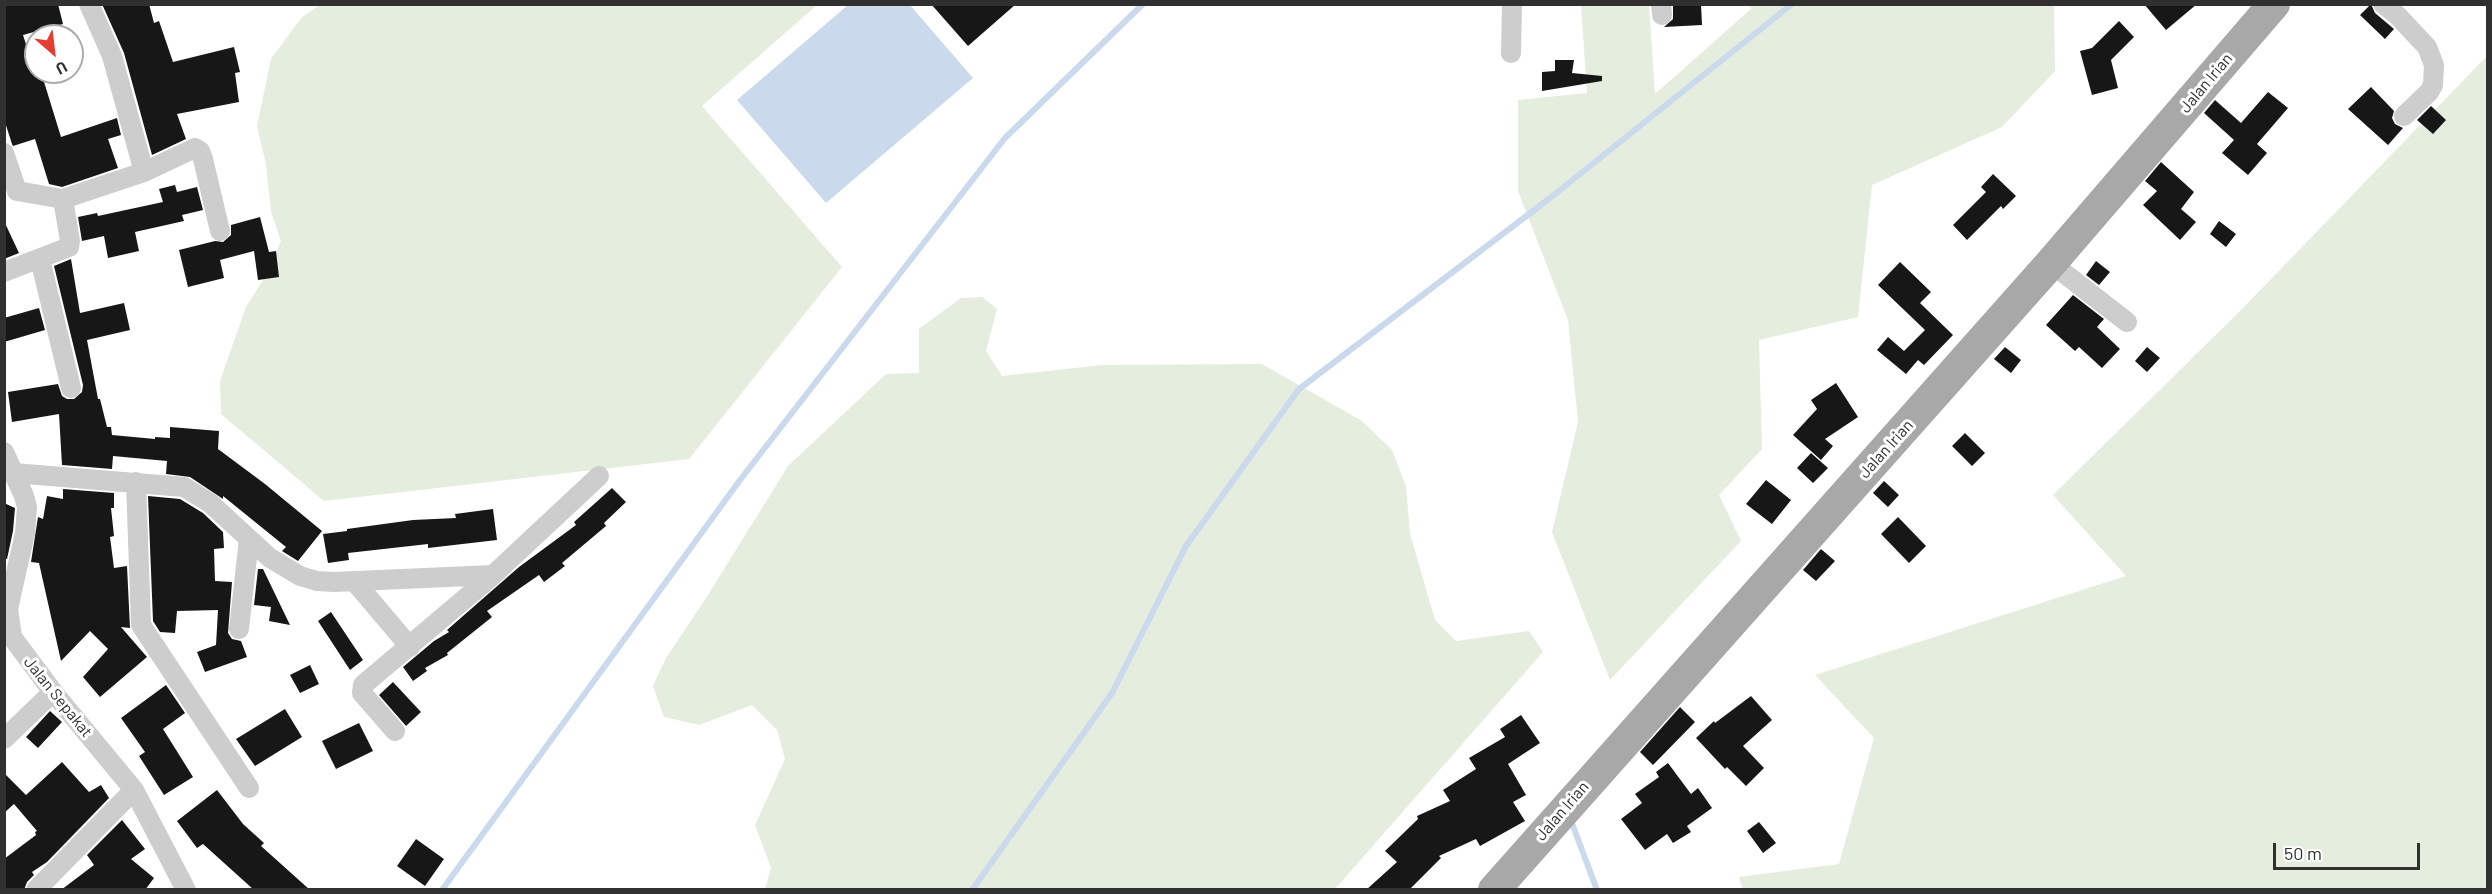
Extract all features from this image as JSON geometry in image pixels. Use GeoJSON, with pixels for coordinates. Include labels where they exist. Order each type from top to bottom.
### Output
{"type":"FeatureCollection","features":[{"type":"Feature","properties":{"kind":"main road","name":"Jalan Irian"},"geometry":{"type":"LineString","coordinates":[[1494,890],[1631,733],[2052,263],[2274,5]]}},
{"type":"Feature","properties":{"kind":"street"},"geometry":{"type":"LineString","coordinates":[[89,4],[112,57],[144,172]]}},
{"type":"Feature","properties":{"kind":"street"},"geometry":{"type":"LineString","coordinates":[[1510,53],[1512,4]]}},
{"type":"Feature","properties":{"kind":"street"},"geometry":{"type":"LineString","coordinates":[[2383,4],[2397,15],[2427,47],[2434,65],[2433,85],[2429,92],[2404,116]]}},
{"type":"Feature","properties":{"kind":"street"},"geometry":{"type":"LineString","coordinates":[[4,153],[17,191],[63,199],[144,172],[189,149],[198,149],[203,159],[220,231]]}},
{"type":"Feature","properties":{"kind":"street"},"geometry":{"type":"LineString","coordinates":[[4,272],[69,247],[70,240],[63,199]]}},
{"type":"Feature","properties":{"kind":"street"},"geometry":{"type":"LineString","coordinates":[[39,259],[71,388]]}},
{"type":"Feature","properties":{"kind":"street"},"geometry":{"type":"LineString","coordinates":[[2052,263],[2127,322]]}},
{"type":"Feature","properties":{"kind":"street","name":"Jalan Sepakat"},"geometry":{"type":"LineString","coordinates":[[4,452],[24,496],[27,521],[9,609],[9,629],[15,644],[134,790],[186,890]]}},
{"type":"Feature","properties":{"kind":"street"},"geometry":{"type":"LineString","coordinates":[[15,473],[136,482],[190,489],[210,503],[270,558],[300,576],[334,582],[355,582],[493,575]]}},
{"type":"Feature","properties":{"kind":"street"},"geometry":{"type":"LineString","coordinates":[[394,731],[362,693],[362,688],[493,575],[599,476]]}},
{"type":"Feature","properties":{"kind":"street"},"geometry":{"type":"LineString","coordinates":[[136,482],[141,625],[249,788]]}},
{"type":"Feature","properties":{"kind":"street"},"geometry":{"type":"LineString","coordinates":[[239,629],[249,539]]}},
{"type":"Feature","properties":{"kind":"street"},"geometry":{"type":"LineString","coordinates":[[355,582],[410,647]]}},
{"type":"Feature","properties":{"kind":"street"},"geometry":{"type":"LineString","coordinates":[[4,739],[53,692]]}},
{"type":"Feature","properties":{"kind":"street"},"geometry":{"type":"LineString","coordinates":[[36,890],[134,790]]}},
{"type":"Feature","properties":{"kind":"green space"},"geometry":{"type":"Polygon","coordinates":[[[320,5],[817,5],[702,106],[842,267],[689,459],[324,501],[221,414],[220,381],[246,307],[270,269],[281,241],[271,212],[266,164],[257,126],[271,59],[302,17],[320,5]]]}},
{"type":"Feature","properties":{"kind":"green space"},"geometry":{"type":"Polygon","coordinates":[[[1581,5],[1649,5],[1655,94],[1751,9],[1750,5],[2054,5],[2055,71],[2002,127],[1872,185],[1858,317],[1759,340],[1762,449],[1719,495],[1741,541],[1610,680],[1552,532],[1578,422],[1568,320],[1518,191],[1518,100],[1587,93],[1581,5]]]}},
{"type":"Feature","properties":{"kind":"green space"},"geometry":{"type":"Polygon","coordinates":[[[2487,56],[2487,889],[1743,890],[1739,877],[1839,864],[1874,738],[1815,675],[2126,576],[2053,495],[2240,311],[2487,56]]]}},
{"type":"Feature","properties":{"kind":"green space"},"geometry":{"type":"Polygon","coordinates":[[[982,297],[997,309],[986,351],[1002,376],[1102,365],[1262,364],[1362,421],[1392,450],[1406,486],[1410,534],[1435,620],[1456,641],[1529,631],[1543,652],[1335,889],[765,889],[771,868],[755,825],[785,759],[777,730],[752,705],[699,725],[664,717],[653,686],[666,658],[788,466],[886,374],[919,373],[919,329],[961,298],[982,297]]]}},
{"type":"Feature","properties":{"kind":"water"},"geometry":{"type":"Polygon","coordinates":[[[848,5],[910,5],[973,78],[826,203],[737,100],[848,5]]]}},
{"type":"Feature","properties":{"kind":"building"},"geometry":{"type":"Polygon","coordinates":[[[4,4],[58,4],[63,24],[24,24],[24,84],[45,84],[61,137],[117,118],[121,135],[108,139],[118,168],[62,187],[49,184],[35,139],[13,146],[4,119],[4,4]]]}},
{"type":"Feature","properties":{"kind":"building"},"geometry":{"type":"Polygon","coordinates":[[[102,4],[149,4],[154,23],[159,21],[173,62],[234,47],[240,72],[235,73],[239,102],[177,114],[186,139],[152,155],[124,53],[102,4]]]}},
{"type":"Feature","properties":{"kind":"building"},"geometry":{"type":"Polygon","coordinates":[[[931,4],[1016,4],[968,46],[931,4]]]}},
{"type":"Feature","properties":{"kind":"building"},"geometry":{"type":"Polygon","coordinates":[[[1673,4],[1701,4],[1702,25],[1664,27],[1673,19],[1673,4]]]}},
{"type":"Feature","properties":{"kind":"building"},"geometry":{"type":"Polygon","coordinates":[[[2144,4],[2197,4],[2166,30],[2144,4]]]}},
{"type":"Feature","properties":{"kind":"building"},"geometry":{"type":"Polygon","coordinates":[[[2371,4],[2375,13],[2394,29],[2385,39],[2360,15],[2371,4]]]}},
{"type":"Feature","properties":{"kind":"building"},"geometry":{"type":"Polygon","coordinates":[[[2119,21],[2134,37],[2111,60],[2118,88],[2092,95],[2080,51],[2092,48],[2119,21]]]}},
{"type":"Feature","properties":{"kind":"building"},"geometry":{"type":"Polygon","coordinates":[[[1555,60],[1574,60],[1572,73],[1602,76],[1602,81],[1542,91],[1542,72],[1555,71],[1555,60]]]}},
{"type":"Feature","properties":{"kind":"building"},"geometry":{"type":"Polygon","coordinates":[[[2371,87],[2394,111],[2392,118],[2395,124],[2403,128],[2388,145],[2348,109],[2371,87]]]}},
{"type":"Feature","properties":{"kind":"building"},"geometry":{"type":"Polygon","coordinates":[[[2268,92],[2288,108],[2257,144],[2267,153],[2248,175],[2222,153],[2234,140],[2204,113],[2215,100],[2241,123],[2268,92]]]}},
{"type":"Feature","properties":{"kind":"building"},"geometry":{"type":"Polygon","coordinates":[[[2431,106],[2446,120],[2433,134],[2417,120],[2431,106]]]}},
{"type":"Feature","properties":{"kind":"building"},"geometry":{"type":"Polygon","coordinates":[[[2161,162],[2194,192],[2181,209],[2196,222],[2180,240],[2143,205],[2157,191],[2145,181],[2161,162]]]}},
{"type":"Feature","properties":{"kind":"building"},"geometry":{"type":"Polygon","coordinates":[[[1993,174],[2016,196],[2003,209],[2001,206],[1967,240],[1953,225],[1986,192],[1981,187],[1993,174]]]}},
{"type":"Feature","properties":{"kind":"building"},"geometry":{"type":"Polygon","coordinates":[[[175,185],[177,192],[197,187],[203,210],[182,215],[184,221],[135,232],[139,251],[108,258],[104,236],[82,241],[78,217],[97,213],[98,216],[163,202],[159,189],[175,185]]]}},
{"type":"Feature","properties":{"kind":"building"},"geometry":{"type":"Polygon","coordinates":[[[260,217],[269,252],[276,251],[279,277],[258,280],[254,251],[220,260],[224,278],[188,287],[179,250],[215,241],[223,242],[231,235],[231,225],[260,217]]]}},
{"type":"Feature","properties":{"kind":"building"},"geometry":{"type":"Polygon","coordinates":[[[4,221],[19,253],[4,259],[4,221]]]}},
{"type":"Feature","properties":{"kind":"building"},"geometry":{"type":"Polygon","coordinates":[[[2219,221],[2236,234],[2226,247],[2210,234],[2219,221]]]}},
{"type":"Feature","properties":{"kind":"building"},"geometry":{"type":"Polygon","coordinates":[[[71,259],[80,313],[124,303],[130,330],[87,340],[98,399],[100,399],[107,427],[111,427],[112,435],[170,438],[170,427],[219,431],[218,449],[322,531],[298,561],[282,551],[286,547],[223,496],[223,499],[190,477],[166,474],[167,461],[113,456],[112,469],[62,465],[59,414],[12,422],[8,392],[58,384],[62,396],[67,399],[74,399],[82,392],[83,385],[54,266],[71,259]]]}},
{"type":"Feature","properties":{"kind":"building"},"geometry":{"type":"Polygon","coordinates":[[[2096,261],[2110,272],[2099,285],[2086,275],[2096,261]]]}},
{"type":"Feature","properties":{"kind":"building"},"geometry":{"type":"Polygon","coordinates":[[[1900,262],[1931,292],[1920,303],[1953,335],[1924,365],[1918,360],[1906,374],[1877,350],[1888,337],[1904,351],[1925,330],[1878,285],[1900,262]]]}},
{"type":"Feature","properties":{"kind":"building"},"geometry":{"type":"Polygon","coordinates":[[[2073,295],[2104,319],[2097,327],[2120,349],[2102,368],[2079,347],[2075,351],[2046,325],[2073,295]]]}},
{"type":"Feature","properties":{"kind":"building"},"geometry":{"type":"Polygon","coordinates":[[[39,308],[45,330],[4,342],[4,318],[39,308]]]}},
{"type":"Feature","properties":{"kind":"building"},"geometry":{"type":"Polygon","coordinates":[[[2005,347],[2021,360],[2011,373],[1994,359],[2005,347]]]}},
{"type":"Feature","properties":{"kind":"building"},"geometry":{"type":"Polygon","coordinates":[[[2147,347],[2160,358],[2147,372],[2135,361],[2147,347]]]}},
{"type":"Feature","properties":{"kind":"building"},"geometry":{"type":"Polygon","coordinates":[[[1836,383],[1858,417],[1825,439],[1833,446],[1821,460],[1793,435],[1817,409],[1811,400],[1836,383]]]}},
{"type":"Feature","properties":{"kind":"building"},"geometry":{"type":"Polygon","coordinates":[[[1965,433],[1985,453],[1972,466],[1952,446],[1965,433]]]}},
{"type":"Feature","properties":{"kind":"building"},"geometry":{"type":"Polygon","coordinates":[[[1811,453],[1828,468],[1813,483],[1797,468],[1811,453]]]}},
{"type":"Feature","properties":{"kind":"building"},"geometry":{"type":"Polygon","coordinates":[[[1766,480],[1791,500],[1772,524],[1746,504],[1766,480]]]}},
{"type":"Feature","properties":{"kind":"building"},"geometry":{"type":"Polygon","coordinates":[[[1884,481],[1899,495],[1888,507],[1873,493],[1884,481]]]}},
{"type":"Feature","properties":{"kind":"building"},"geometry":{"type":"Polygon","coordinates":[[[612,488],[626,502],[604,523],[606,526],[562,563],[565,566],[544,582],[539,575],[487,611],[492,617],[447,653],[448,655],[425,668],[427,671],[413,681],[403,667],[434,641],[449,632],[447,630],[519,567],[576,525],[574,522],[612,488]]]}},
{"type":"Feature","properties":{"kind":"building"},"geometry":{"type":"Polygon","coordinates":[[[63,489],[114,493],[114,508],[111,508],[114,536],[110,537],[114,568],[127,566],[130,628],[121,627],[147,657],[100,697],[83,677],[108,649],[90,631],[61,661],[39,563],[31,562],[38,517],[43,519],[47,496],[63,499],[63,489]]]}},
{"type":"Feature","properties":{"kind":"building"},"geometry":{"type":"Polygon","coordinates":[[[148,496],[180,499],[203,513],[223,532],[224,548],[214,549],[215,581],[232,582],[228,633],[232,639],[241,641],[247,657],[205,672],[197,652],[216,645],[218,610],[177,611],[175,633],[160,632],[153,621],[148,496]]]}},
{"type":"Feature","properties":{"kind":"building"},"geometry":{"type":"Polygon","coordinates":[[[4,503],[15,508],[7,559],[4,558],[4,503]]]}},
{"type":"Feature","properties":{"kind":"building"},"geometry":{"type":"Polygon","coordinates":[[[493,509],[497,540],[428,548],[428,544],[348,553],[349,560],[328,563],[323,534],[413,520],[456,518],[455,514],[493,509]]]}},
{"type":"Feature","properties":{"kind":"building"},"geometry":{"type":"Polygon","coordinates":[[[1898,517],[1926,546],[1909,563],[1881,534],[1898,517]]]}},
{"type":"Feature","properties":{"kind":"building"},"geometry":{"type":"Polygon","coordinates":[[[1821,549],[1835,561],[1816,581],[1803,570],[1821,549]]]}},
{"type":"Feature","properties":{"kind":"building"},"geometry":{"type":"Polygon","coordinates":[[[258,569],[263,569],[290,625],[269,621],[271,607],[254,605],[258,569]]]}},
{"type":"Feature","properties":{"kind":"building"},"geometry":{"type":"Polygon","coordinates":[[[331,612],[363,660],[350,670],[318,621],[331,612]]]}},
{"type":"Feature","properties":{"kind":"building"},"geometry":{"type":"Polygon","coordinates":[[[310,665],[319,684],[300,693],[290,675],[310,665]]]}},
{"type":"Feature","properties":{"kind":"building"},"geometry":{"type":"Polygon","coordinates":[[[393,682],[421,712],[406,726],[379,695],[393,682]]]}},
{"type":"Feature","properties":{"kind":"building"},"geometry":{"type":"Polygon","coordinates":[[[166,685],[185,713],[163,729],[193,777],[164,795],[139,756],[145,752],[121,718],[166,685]]]}},
{"type":"Feature","properties":{"kind":"building"},"geometry":{"type":"Polygon","coordinates":[[[1751,696],[1772,720],[1743,746],[1764,768],[1746,786],[1727,767],[1725,769],[1696,738],[1714,721],[1715,723],[1751,696]]]}},
{"type":"Feature","properties":{"kind":"building"},"geometry":{"type":"Polygon","coordinates":[[[1680,707],[1695,722],[1653,765],[1640,752],[1680,707]]]}},
{"type":"Feature","properties":{"kind":"building"},"geometry":{"type":"Polygon","coordinates":[[[285,709],[302,737],[255,766],[236,739],[285,709]]]}},
{"type":"Feature","properties":{"kind":"building"},"geometry":{"type":"Polygon","coordinates":[[[50,711],[62,722],[38,748],[26,737],[50,711]]]}},
{"type":"Feature","properties":{"kind":"building"},"geometry":{"type":"Polygon","coordinates":[[[1521,715],[1540,743],[1508,764],[1526,795],[1513,802],[1525,821],[1480,846],[1476,839],[1439,856],[1441,858],[1409,890],[1366,890],[1397,862],[1385,851],[1418,819],[1417,816],[1450,801],[1443,790],[1476,769],[1469,758],[1505,737],[1500,729],[1521,715]]]}},
{"type":"Feature","properties":{"kind":"building"},"geometry":{"type":"Polygon","coordinates":[[[359,723],[373,751],[336,769],[322,741],[359,723]]]}},
{"type":"Feature","properties":{"kind":"building"},"geometry":{"type":"Polygon","coordinates":[[[62,762],[89,792],[101,785],[109,798],[47,862],[32,872],[34,875],[27,882],[24,890],[4,890],[4,859],[36,835],[37,831],[14,804],[4,813],[4,773],[26,795],[62,762]]]}},
{"type":"Feature","properties":{"kind":"building"},"geometry":{"type":"Polygon","coordinates":[[[1668,763],[1691,794],[1698,788],[1712,808],[1687,826],[1691,832],[1673,843],[1667,834],[1645,850],[1621,819],[1642,803],[1635,794],[1659,777],[1656,772],[1668,763]]]}},
{"type":"Feature","properties":{"kind":"building"},"geometry":{"type":"Polygon","coordinates":[[[217,790],[243,824],[264,843],[261,846],[310,890],[254,890],[203,844],[197,848],[177,821],[217,790]]]}},
{"type":"Feature","properties":{"kind":"building"},"geometry":{"type":"Polygon","coordinates":[[[122,820],[145,849],[131,859],[154,878],[145,890],[61,890],[94,865],[87,855],[122,820]]]}},
{"type":"Feature","properties":{"kind":"building"},"geometry":{"type":"Polygon","coordinates":[[[1759,822],[1776,843],[1763,853],[1747,831],[1759,822]]]}},
{"type":"Feature","properties":{"kind":"building"},"geometry":{"type":"Polygon","coordinates":[[[416,839],[444,859],[425,886],[397,866],[416,839]]]}},
{"type":"Feature","properties":{"kind":"waterway"},"geometry":{"type":"LineString","coordinates":[[442,890],[740,480],[1005,138],[1143,4]]}},
{"type":"Feature","properties":{"kind":"waterway"},"geometry":{"type":"LineString","coordinates":[[972,890],[1112,693],[1186,546],[1299,389],[1550,198],[1792,4]]}},
{"type":"Feature","properties":{"kind":"waterway"},"geometry":{"type":"LineString","coordinates":[[1570,818],[1597,890]]}}]}
